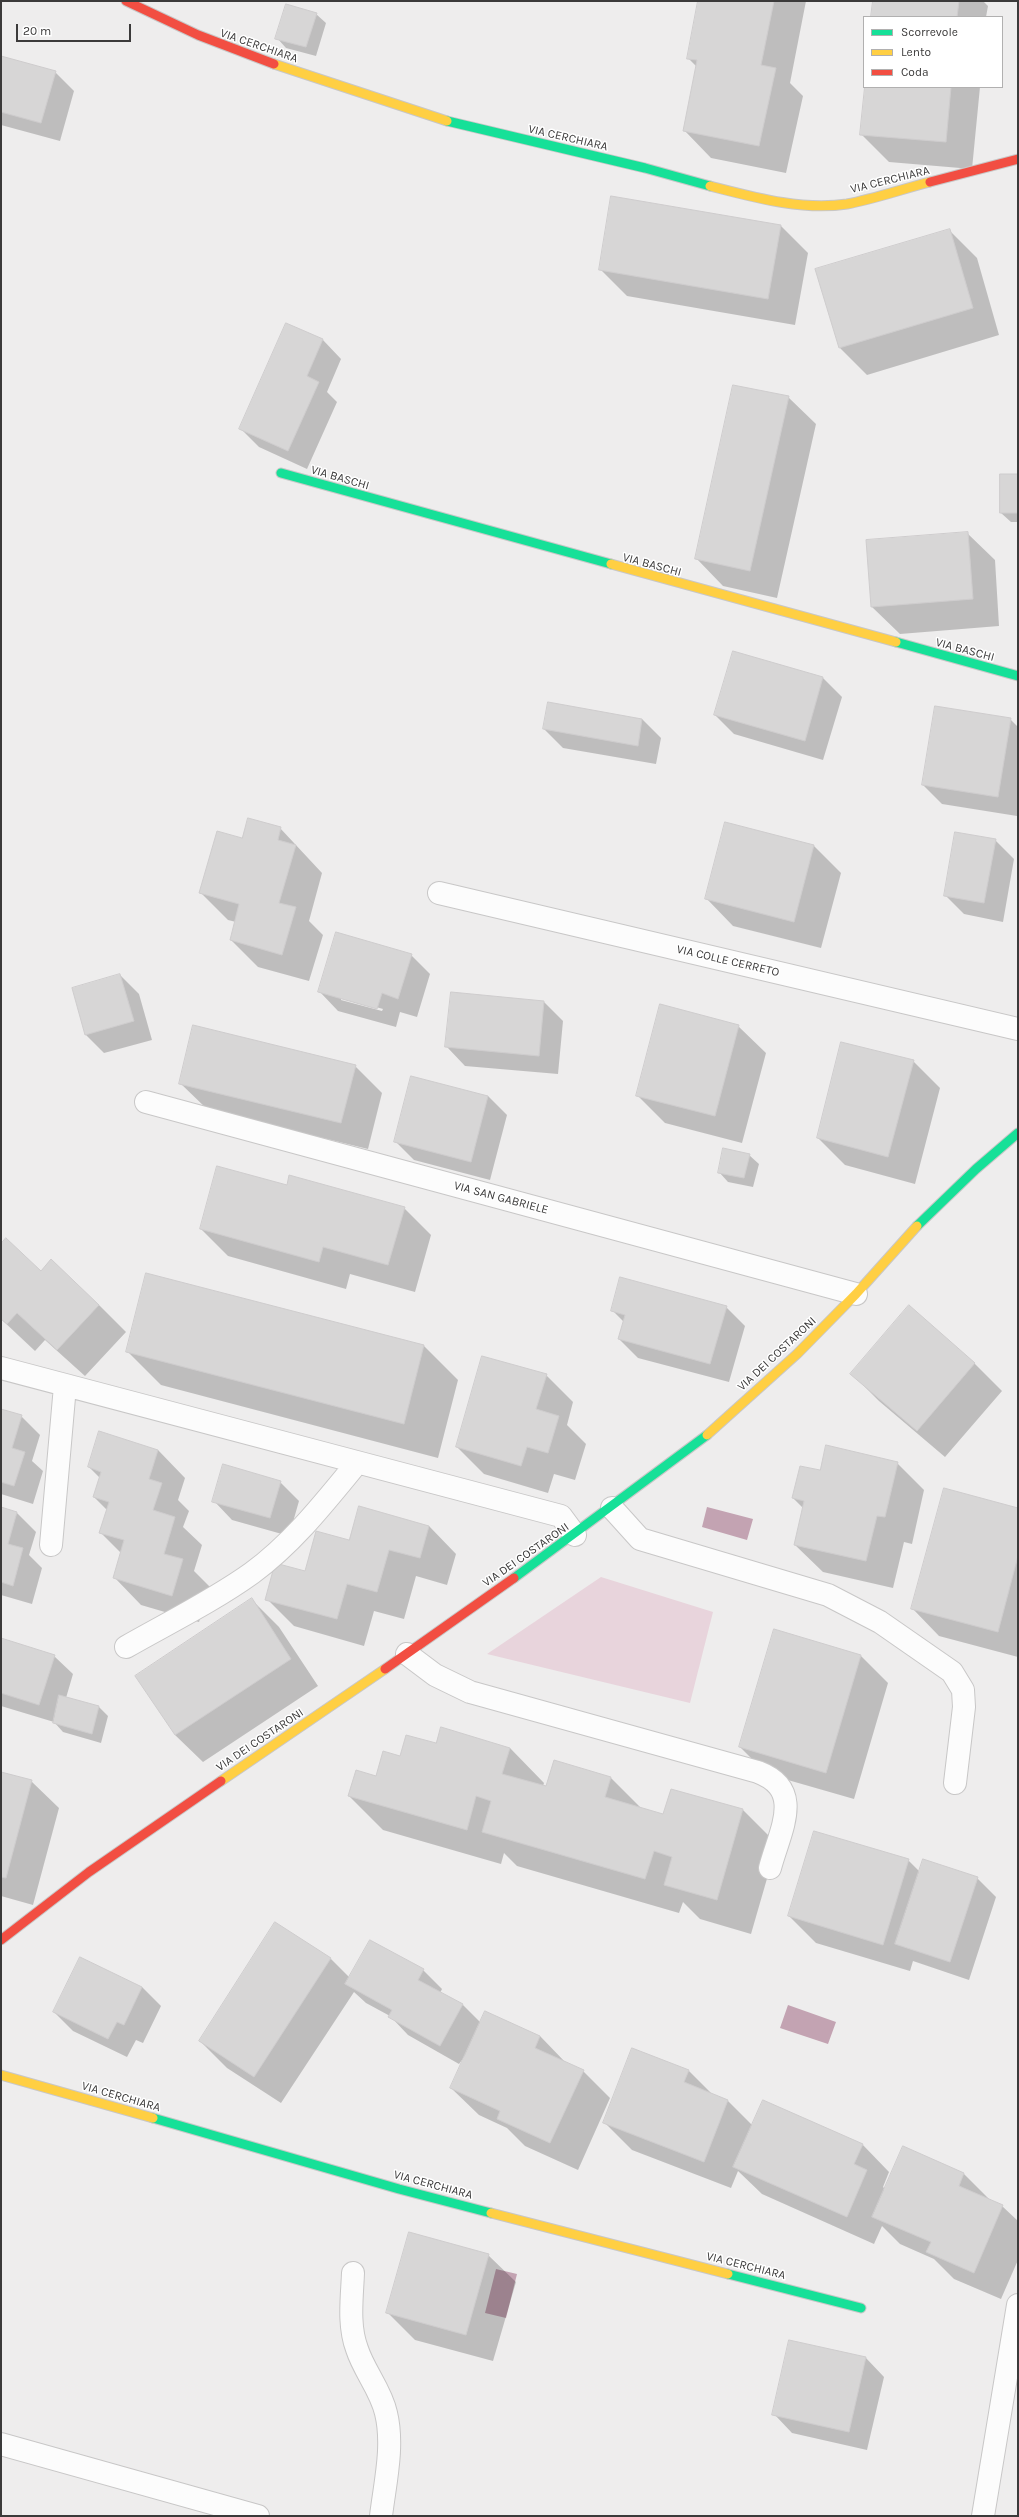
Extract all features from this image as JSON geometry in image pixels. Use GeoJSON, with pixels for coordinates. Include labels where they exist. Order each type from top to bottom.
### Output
{"type":"FeatureCollection","features":[{"type":"Feature","properties":{"kind":"street","name":"VIA CERCHIARA"},"geometry":{"type":"LineString","coordinates":[[126,1],[161,20],[211,42],[437,118],[617,161],[724,190],[788,203],[824,206],[846,204],[1018,159]]}},
{"type":"Feature","properties":{"kind":"street","name":"VIA BASCHI"},"geometry":{"type":"LineString","coordinates":[[281,474],[1018,676]]}},
{"type":"Feature","properties":{"kind":"street","name":"VIA COLLE CERRETO"},"geometry":{"type":"LineString","coordinates":[[439,893],[1018,1029]]}},
{"type":"Feature","properties":{"kind":"street","name":"VIA SAN GABRIELE"},"geometry":{"type":"LineString","coordinates":[[146,1102],[856,1294]]}},
{"type":"Feature","properties":{"kind":"street","name":"VIA DEI COSTARONI"},"geometry":{"type":"LineString","coordinates":[[1,1940],[89,1872],[408,1654],[612,1508],[704,1438],[797,1354],[856,1294],[912,1231],[976,1169],[1018,1133]]}},
{"type":"Feature","properties":{"kind":"street"},"geometry":{"type":"LineString","coordinates":[[1,1368],[561,1516],[575,1535]]}},
{"type":"Feature","properties":{"kind":"street"},"geometry":{"type":"LineString","coordinates":[[51,1545],[65,1386]]}},
{"type":"Feature","properties":{"kind":"street"},"geometry":{"type":"LineString","coordinates":[[126,1647],[222,1593],[266,1562],[319,1510],[357,1463]]}},
{"type":"Feature","properties":{"kind":"street"},"geometry":{"type":"LineString","coordinates":[[612,1508],[640,1539],[828,1595],[880,1622],[942,1664],[959,1680],[964,1699],[964,1719],[955,1783]]}},
{"type":"Feature","properties":{"kind":"street"},"geometry":{"type":"LineString","coordinates":[[408,1654],[435,1675],[475,1694],[758,1772],[772,1778],[782,1787],[787,1803],[770,1868]]}},
{"type":"Feature","properties":{"kind":"street","name":"VIA CERCHIARA"},"geometry":{"type":"LineString","coordinates":[[1,2075],[400,2189],[861,2308]]}},
{"type":"Feature","properties":{"kind":"street"},"geometry":{"type":"LineString","coordinates":[[353,2273],[352,2327],[356,2348],[383,2401],[389,2425],[389,2453],[381,2516]]}},
{"type":"Feature","properties":{"kind":"street"},"geometry":{"type":"LineString","coordinates":[[984,2516],[1015,2348],[1018,2304]]}},
{"type":"Feature","properties":{"kind":"street"},"geometry":{"type":"LineString","coordinates":[[1,2444],[258,2516]]}},
{"type":"Feature","properties":{"kind":"shaded area"},"geometry":{"type":"Polygon","coordinates":[[[707,1507],[753,1519],[747,1540],[702,1527],[707,1507]]]}},
{"type":"Feature","properties":{"kind":"shaded area"},"geometry":{"type":"Polygon","coordinates":[[[601,1577],[713,1612],[690,1703],[487,1654],[601,1577]]]}},
{"type":"Feature","properties":{"kind":"shaded area"},"geometry":{"type":"Polygon","coordinates":[[[788,2005],[836,2022],[828,2044],[780,2028],[788,2005]]]}},
{"type":"Feature","properties":{"kind":"shaded area"},"geometry":{"type":"Polygon","coordinates":[[[496,2269],[517,2274],[506,2318],[485,2313],[496,2269]]]}},
{"type":"Feature","properties":{"kind":"building"},"geometry":{"type":"Polygon","coordinates":[[[698,1],[774,1],[761,65],[776,68],[759,146],[683,131],[697,60],[687,59],[698,1]]]}},
{"type":"Feature","properties":{"kind":"building"},"geometry":{"type":"Polygon","coordinates":[[[873,1],[959,1],[957,16],[871,16],[873,1]]]}},
{"type":"Feature","properties":{"kind":"building"},"geometry":{"type":"Polygon","coordinates":[[[286,4],[317,13],[306,47],[275,39],[286,4]]]}},
{"type":"Feature","properties":{"kind":"building"},"geometry":{"type":"Polygon","coordinates":[[[1,56],[56,71],[41,123],[1,112],[1,56]]]}},
{"type":"Feature","properties":{"kind":"building"},"geometry":{"type":"Polygon","coordinates":[[[865,88],[951,88],[946,142],[860,135],[865,88]]]}},
{"type":"Feature","properties":{"kind":"building"},"geometry":{"type":"Polygon","coordinates":[[[611,196],[781,225],[768,299],[599,270],[611,196]]]}},
{"type":"Feature","properties":{"kind":"building"},"geometry":{"type":"Polygon","coordinates":[[[950,229],[973,308],[839,348],[815,269],[950,229]]]}},
{"type":"Feature","properties":{"kind":"building"},"geometry":{"type":"Polygon","coordinates":[[[286,323],[323,339],[307,376],[319,382],[288,451],[239,429],[286,323]]]}},
{"type":"Feature","properties":{"kind":"building"},"geometry":{"type":"Polygon","coordinates":[[[733,385],[789,396],[750,571],[695,559],[733,385]]]}},
{"type":"Feature","properties":{"kind":"building"},"geometry":{"type":"Polygon","coordinates":[[[1000,474],[1018,474],[1018,513],[1000,513],[1000,474]]]}},
{"type":"Feature","properties":{"kind":"building"},"geometry":{"type":"Polygon","coordinates":[[[968,532],[973,599],[871,607],[866,540],[968,532]]]}},
{"type":"Feature","properties":{"kind":"building"},"geometry":{"type":"Polygon","coordinates":[[[733,651],[823,677],[805,741],[714,715],[733,651]]]}},
{"type":"Feature","properties":{"kind":"building"},"geometry":{"type":"Polygon","coordinates":[[[548,702],[642,719],[638,746],[543,729],[548,702]]]}},
{"type":"Feature","properties":{"kind":"building"},"geometry":{"type":"Polygon","coordinates":[[[935,706],[1011,718],[998,797],[922,785],[935,706]]]}},
{"type":"Feature","properties":{"kind":"building"},"geometry":{"type":"Polygon","coordinates":[[[248,818],[281,827],[278,840],[296,845],[279,903],[296,907],[282,955],[230,940],[239,904],[199,893],[217,831],[242,838],[248,818]]]}},
{"type":"Feature","properties":{"kind":"building"},"geometry":{"type":"Polygon","coordinates":[[[725,822],[814,845],[794,922],[705,899],[725,822]]]}},
{"type":"Feature","properties":{"kind":"building"},"geometry":{"type":"Polygon","coordinates":[[[955,832],[996,839],[984,903],[944,896],[955,832]]]}},
{"type":"Feature","properties":{"kind":"building"},"geometry":{"type":"Polygon","coordinates":[[[336,932],[412,954],[398,999],[382,993],[377,1009],[318,992],[336,932]]]}},
{"type":"Feature","properties":{"kind":"building"},"geometry":{"type":"Polygon","coordinates":[[[120,974],[134,1021],[85,1035],[72,988],[120,974]]]}},
{"type":"Feature","properties":{"kind":"building"},"geometry":{"type":"Polygon","coordinates":[[[451,992],[544,1001],[539,1056],[445,1047],[451,992]]]}},
{"type":"Feature","properties":{"kind":"building"},"geometry":{"type":"Polygon","coordinates":[[[660,1004],[739,1025],[715,1116],[636,1096],[660,1004]]]}},
{"type":"Feature","properties":{"kind":"building"},"geometry":{"type":"Polygon","coordinates":[[[193,1025],[356,1065],[341,1123],[179,1084],[193,1025]]]}},
{"type":"Feature","properties":{"kind":"building"},"geometry":{"type":"Polygon","coordinates":[[[841,1042],[914,1060],[888,1157],[817,1138],[841,1042]]]}},
{"type":"Feature","properties":{"kind":"building"},"geometry":{"type":"Polygon","coordinates":[[[411,1076],[488,1096],[471,1162],[394,1142],[411,1076]]]}},
{"type":"Feature","properties":{"kind":"building"},"geometry":{"type":"Polygon","coordinates":[[[723,1148],[750,1154],[744,1178],[718,1173],[723,1148]]]}},
{"type":"Feature","properties":{"kind":"building"},"geometry":{"type":"Polygon","coordinates":[[[217,1166],[287,1185],[289,1175],[405,1207],[388,1265],[323,1247],[319,1262],[200,1229],[217,1166]]]}},
{"type":"Feature","properties":{"kind":"building"},"geometry":{"type":"Polygon","coordinates":[[[6,1238],[41,1271],[51,1259],[99,1305],[57,1350],[17,1313],[7,1324],[1,1319],[1,1244],[6,1238]]]}},
{"type":"Feature","properties":{"kind":"building"},"geometry":{"type":"Polygon","coordinates":[[[146,1273],[424,1345],[404,1424],[126,1352],[146,1273]]]}},
{"type":"Feature","properties":{"kind":"building"},"geometry":{"type":"Polygon","coordinates":[[[620,1277],[727,1306],[710,1364],[618,1339],[625,1315],[611,1311],[620,1277]]]}},
{"type":"Feature","properties":{"kind":"building"},"geometry":{"type":"Polygon","coordinates":[[[909,1305],[975,1363],[917,1431],[850,1374],[909,1305]]]}},
{"type":"Feature","properties":{"kind":"building"},"geometry":{"type":"Polygon","coordinates":[[[482,1356],[547,1374],[536,1409],[559,1416],[548,1453],[527,1447],[521,1466],[456,1447],[482,1356]]]}},
{"type":"Feature","properties":{"kind":"building"},"geometry":{"type":"Polygon","coordinates":[[[1,1409],[22,1415],[12,1448],[25,1452],[14,1486],[1,1482],[1,1409]]]}},
{"type":"Feature","properties":{"kind":"building"},"geometry":{"type":"Polygon","coordinates":[[[99,1431],[158,1450],[149,1479],[162,1483],[153,1510],[175,1517],[164,1554],[183,1559],[172,1596],[113,1578],[124,1540],[99,1533],[109,1502],[93,1497],[101,1472],[88,1467],[99,1431]]]}},
{"type":"Feature","properties":{"kind":"building"},"geometry":{"type":"Polygon","coordinates":[[[826,1445],[898,1462],[885,1517],[877,1516],[866,1561],[794,1545],[804,1501],[792,1498],[800,1466],[820,1470],[826,1445]]]}},
{"type":"Feature","properties":{"kind":"building"},"geometry":{"type":"Polygon","coordinates":[[[223,1464],[281,1481],[270,1518],[212,1502],[223,1464]]]}},
{"type":"Feature","properties":{"kind":"building"},"geometry":{"type":"Polygon","coordinates":[[[944,1488],[1018,1508],[1018,1556],[998,1632],[911,1609],[944,1488]]]}},
{"type":"Feature","properties":{"kind":"building"},"geometry":{"type":"Polygon","coordinates":[[[359,1506],[429,1526],[420,1558],[389,1550],[377,1592],[347,1584],[337,1619],[265,1600],[275,1563],[305,1571],[316,1531],[349,1540],[359,1506]]]}},
{"type":"Feature","properties":{"kind":"building"},"geometry":{"type":"Polygon","coordinates":[[[1,1507],[17,1512],[8,1544],[23,1548],[13,1586],[1,1582],[1,1507]]]}},
{"type":"Feature","properties":{"kind":"building"},"geometry":{"type":"Polygon","coordinates":[[[252,1598],[291,1659],[175,1735],[135,1676],[252,1598]]]}},
{"type":"Feature","properties":{"kind":"building"},"geometry":{"type":"Polygon","coordinates":[[[774,1629],[861,1655],[826,1773],[739,1747],[774,1629]]]}},
{"type":"Feature","properties":{"kind":"building"},"geometry":{"type":"Polygon","coordinates":[[[1,1638],[55,1655],[39,1705],[1,1693],[1,1638]]]}},
{"type":"Feature","properties":{"kind":"building"},"geometry":{"type":"Polygon","coordinates":[[[59,1695],[99,1706],[92,1734],[53,1723],[59,1695]]]}},
{"type":"Feature","properties":{"kind":"building"},"geometry":{"type":"Polygon","coordinates":[[[441,1727],[510,1748],[502,1774],[546,1786],[554,1760],[611,1777],[605,1797],[663,1814],[671,1789],[743,1809],[717,1900],[664,1885],[672,1857],[654,1851],[645,1879],[482,1832],[491,1801],[476,1796],[467,1830],[348,1796],[356,1770],[376,1776],[383,1751],[400,1756],[406,1735],[436,1743],[441,1727]]]}},
{"type":"Feature","properties":{"kind":"building"},"geometry":{"type":"Polygon","coordinates":[[[1,1772],[32,1780],[6,1878],[1,1877],[1,1772]]]}},
{"type":"Feature","properties":{"kind":"building"},"geometry":{"type":"Polygon","coordinates":[[[814,1831],[909,1859],[883,1945],[788,1916],[814,1831]]]}},
{"type":"Feature","properties":{"kind":"building"},"geometry":{"type":"Polygon","coordinates":[[[923,1859],[978,1877],[950,1962],[895,1944],[923,1859]]]}},
{"type":"Feature","properties":{"kind":"building"},"geometry":{"type":"Polygon","coordinates":[[[275,1922],[331,1958],[254,2077],[199,2041],[275,1922]]]}},
{"type":"Feature","properties":{"kind":"building"},"geometry":{"type":"Polygon","coordinates":[[[370,1940],[424,1969],[418,1980],[463,2004],[440,2046],[388,2017],[392,2010],[345,1984],[370,1940]]]}},
{"type":"Feature","properties":{"kind":"building"},"geometry":{"type":"Polygon","coordinates":[[[80,1957],[142,1987],[124,2025],[117,2022],[108,2039],[53,2012],[80,1957]]]}},
{"type":"Feature","properties":{"kind":"building"},"geometry":{"type":"Polygon","coordinates":[[[485,2011],[540,2036],[535,2048],[584,2070],[550,2143],[497,2119],[500,2111],[450,2088],[485,2011]]]}},
{"type":"Feature","properties":{"kind":"building"},"geometry":{"type":"Polygon","coordinates":[[[632,2048],[689,2070],[684,2082],[728,2100],[704,2162],[603,2123],[632,2048]]]}},
{"type":"Feature","properties":{"kind":"building"},"geometry":{"type":"Polygon","coordinates":[[[763,2100],[863,2144],[854,2164],[867,2170],[847,2217],[733,2167],[763,2100]]]}},
{"type":"Feature","properties":{"kind":"building"},"geometry":{"type":"Polygon","coordinates":[[[903,2146],[964,2173],[959,2186],[1003,2205],[974,2273],[926,2252],[931,2242],[872,2217],[903,2146]]]}},
{"type":"Feature","properties":{"kind":"building"},"geometry":{"type":"Polygon","coordinates":[[[409,2232],[489,2254],[466,2335],[386,2313],[409,2232]]]}},
{"type":"Feature","properties":{"kind":"building"},"geometry":{"type":"Polygon","coordinates":[[[789,2340],[866,2357],[849,2432],[772,2415],[789,2340]]]}},
{"type":"Feature","properties":{"kind":"traffic: fast"},"geometry":{"type":"LineString","coordinates":[[447,121],[645,168],[710,186]]}},
{"type":"Feature","properties":{"kind":"traffic: fast"},"geometry":{"type":"LineString","coordinates":[[281,473],[611,564]]}},
{"type":"Feature","properties":{"kind":"traffic: fast"},"geometry":{"type":"LineString","coordinates":[[896,642],[1018,676]]}},
{"type":"Feature","properties":{"kind":"traffic: fast"},"geometry":{"type":"LineString","coordinates":[[917,1226],[976,1169],[1018,1133]]}},
{"type":"Feature","properties":{"kind":"traffic: fast"},"geometry":{"type":"LineString","coordinates":[[514,1578],[707,1435]]}},
{"type":"Feature","properties":{"kind":"traffic: fast"},"geometry":{"type":"LineString","coordinates":[[153,2118],[399,2189],[491,2213]]}},
{"type":"Feature","properties":{"kind":"traffic: fast"},"geometry":{"type":"LineString","coordinates":[[728,2274],[861,2308]]}},
{"type":"Feature","properties":{"kind":"traffic: slow"},"geometry":{"type":"LineString","coordinates":[[274,64],[447,121]]}},
{"type":"Feature","properties":{"kind":"traffic: slow"},"geometry":{"type":"LineString","coordinates":[[710,186],[778,202],[813,206],[830,206],[878,197],[930,182]]}},
{"type":"Feature","properties":{"kind":"traffic: slow"},"geometry":{"type":"LineString","coordinates":[[611,564],[896,642]]}},
{"type":"Feature","properties":{"kind":"traffic: slow"},"geometry":{"type":"LineString","coordinates":[[707,1435],[797,1354],[856,1294],[917,1226]]}},
{"type":"Feature","properties":{"kind":"traffic: slow"},"geometry":{"type":"LineString","coordinates":[[221,1781],[385,1669]]}},
{"type":"Feature","properties":{"kind":"traffic: slow"},"geometry":{"type":"LineString","coordinates":[[1,2075],[153,2118]]}},
{"type":"Feature","properties":{"kind":"traffic: slow"},"geometry":{"type":"LineString","coordinates":[[491,2213],[728,2274]]}},
{"type":"Feature","properties":{"kind":"traffic: jam"},"geometry":{"type":"LineString","coordinates":[[126,1],[198,35],[274,64]]}},
{"type":"Feature","properties":{"kind":"traffic: jam"},"geometry":{"type":"LineString","coordinates":[[930,182],[1018,159]]}},
{"type":"Feature","properties":{"kind":"traffic: jam"},"geometry":{"type":"LineString","coordinates":[[385,1669],[514,1578]]}},
{"type":"Feature","properties":{"kind":"traffic: jam"},"geometry":{"type":"LineString","coordinates":[[1,1940],[89,1872],[221,1781]]}}]}
